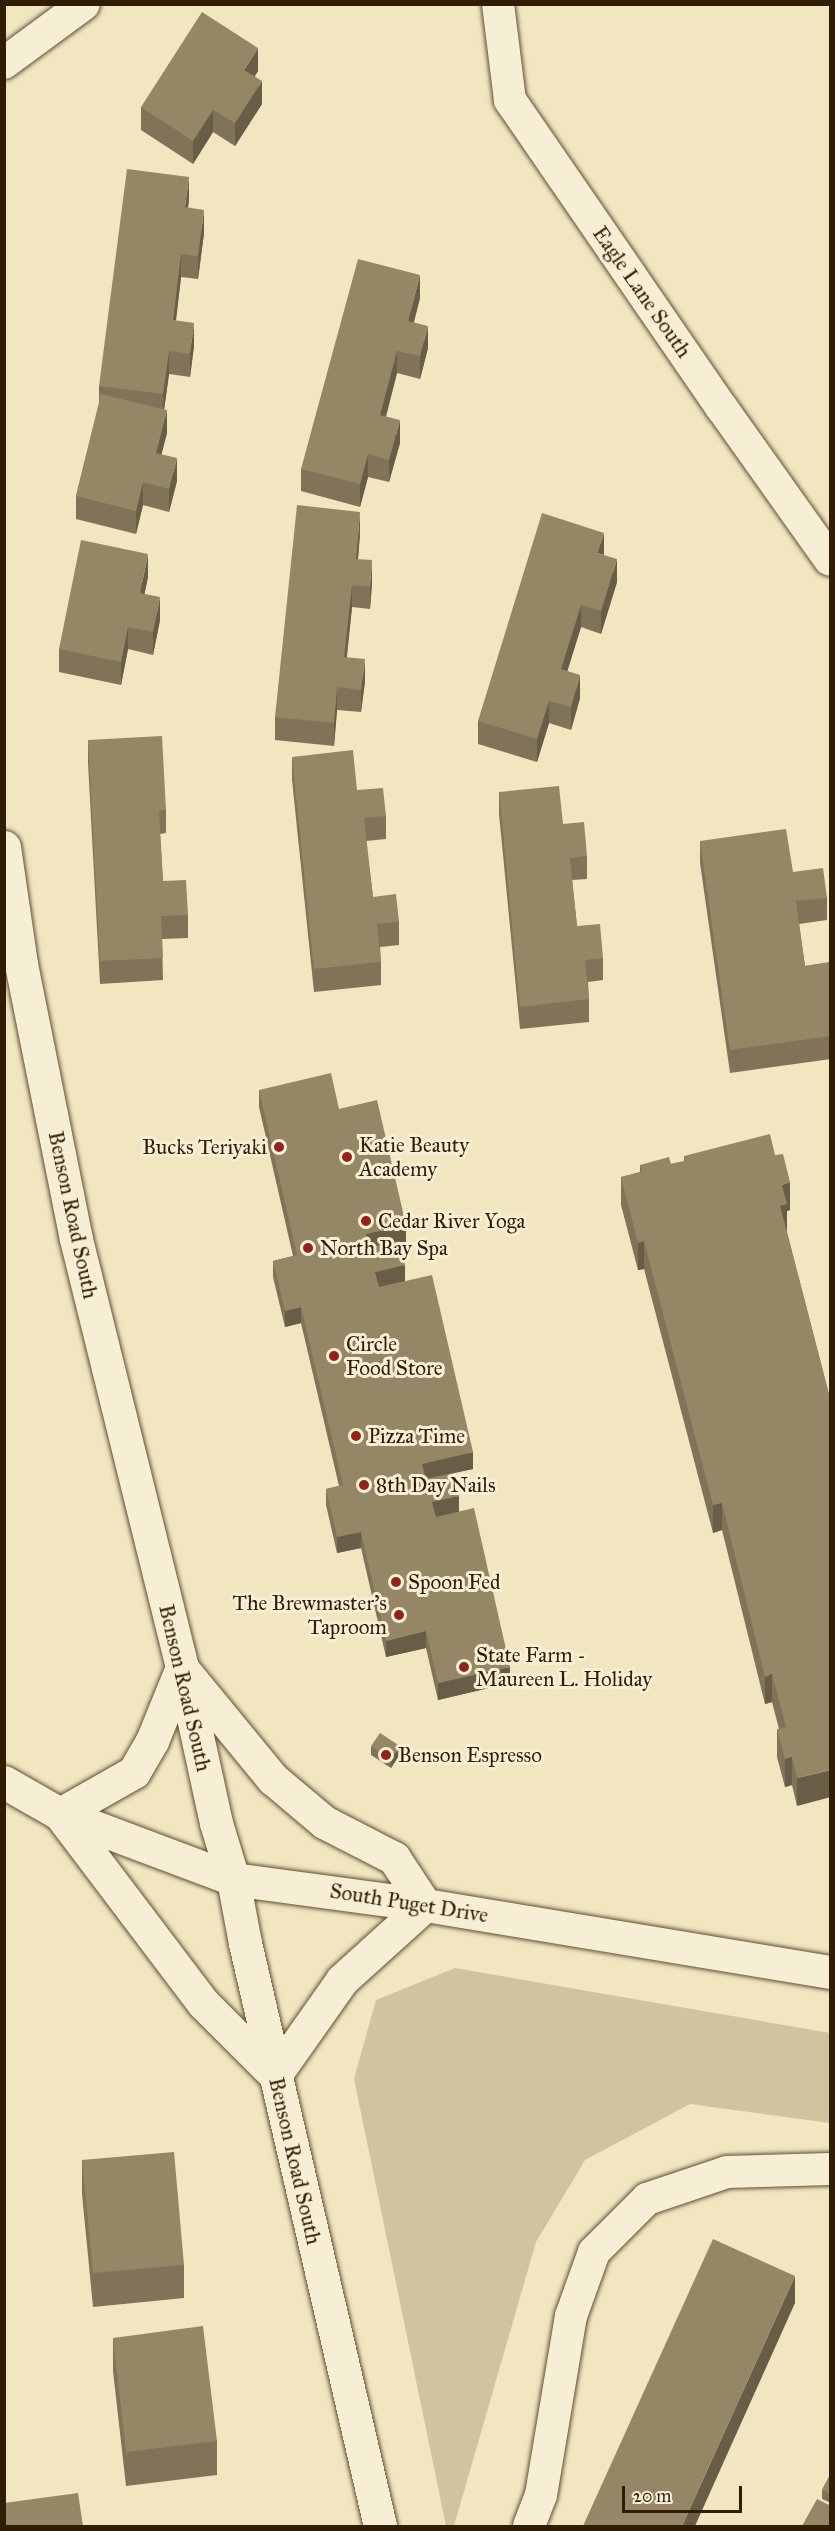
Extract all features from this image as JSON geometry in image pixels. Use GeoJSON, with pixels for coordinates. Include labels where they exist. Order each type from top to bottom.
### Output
{"type":"FeatureCollection","features":[{"type":"Feature","properties":{"kind":"street"},"geometry":{"type":"LineString","coordinates":[[4,63],[84,4]]}},
{"type":"Feature","properties":{"kind":"street","name":"Eagle Lane South"},"geometry":{"type":"LineString","coordinates":[[498,4],[510,100],[831,560]]}},
{"type":"Feature","properties":{"kind":"street","name":"Benson Road South"},"geometry":{"type":"LineString","coordinates":[[4,847],[21,964],[76,1239],[182,1667],[216,1823],[233,1879],[275,2075],[380,2526]]}},
{"type":"Feature","properties":{"kind":"street"},"geometry":{"type":"LineString","coordinates":[[182,1667],[273,1779],[324,1822],[394,1858],[425,1905],[342,1980],[275,2075],[203,2003],[60,1814],[134,1772],[152,1741],[182,1667]]}},
{"type":"Feature","properties":{"kind":"street","name":"South Puget Drive"},"geometry":{"type":"LineString","coordinates":[[4,1782],[60,1814],[233,1879],[425,1905],[831,1972]]}},
{"type":"Feature","properties":{"kind":"street"},"geometry":{"type":"LineString","coordinates":[[530,2526],[541,2495],[571,2316],[594,2252],[646,2199],[727,2172],[831,2169]]}},
{"type":"Feature","properties":{"kind":"shaded area"},"geometry":{"type":"Polygon","coordinates":[[[455,1968],[830,2033],[830,2123],[690,2104],[585,2160],[536,2242],[454,2526],[446,2526],[354,2079],[376,2000],[455,1968]]]}},
{"type":"Feature","properties":{"kind":"building"},"geometry":{"type":"Polygon","coordinates":[[[202,12],[258,48],[244,70],[262,81],[235,123],[213,110],[193,141],[141,107],[202,12]]]}},
{"type":"Feature","properties":{"kind":"building"},"geometry":{"type":"Polygon","coordinates":[[[127,169],[189,177],[185,207],[204,210],[198,256],[181,254],[173,320],[194,323],[190,354],[169,351],[163,394],[99,386],[127,169]]]}},
{"type":"Feature","properties":{"kind":"building"},"geometry":{"type":"Polygon","coordinates":[[[358,259],[420,275],[408,321],[428,326],[420,356],[397,351],[380,415],[400,420],[389,460],[368,454],[360,484],[301,469],[358,259]]]}},
{"type":"Feature","properties":{"kind":"building"},"geometry":{"type":"Polygon","coordinates":[[[101,394],[167,410],[156,453],[177,458],[169,489],[143,482],[136,511],[76,496],[101,394]]]}},
{"type":"Feature","properties":{"kind":"building"},"geometry":{"type":"Polygon","coordinates":[[[297,505],[360,512],[356,559],[372,560],[370,587],[352,585],[344,657],[365,659],[361,690],[337,687],[334,723],[275,717],[297,505]]]}},
{"type":"Feature","properties":{"kind":"building"},"geometry":{"type":"Polygon","coordinates":[[[542,513],[604,533],[597,553],[617,559],[601,611],[581,605],[561,669],[580,675],[571,707],[549,701],[537,739],[478,721],[542,513]]]}},
{"type":"Feature","properties":{"kind":"building"},"geometry":{"type":"Polygon","coordinates":[[[81,540],[148,554],[140,593],[160,597],[153,632],[128,627],[121,662],[59,649],[81,540]]]}},
{"type":"Feature","properties":{"kind":"building"},"geometry":{"type":"Polygon","coordinates":[[[162,736],[166,810],[159,811],[163,881],[186,880],[188,915],[161,916],[163,958],[100,961],[88,740],[162,736]]]}},
{"type":"Feature","properties":{"kind":"building"},"geometry":{"type":"Polygon","coordinates":[[[353,750],[357,790],[383,788],[386,816],[364,818],[373,897],[396,894],[399,922],[377,924],[381,962],[314,969],[292,757],[353,750]]]}},
{"type":"Feature","properties":{"kind":"building"},"geometry":{"type":"Polygon","coordinates":[[[559,786],[563,824],[584,822],[587,856],[570,858],[577,926],[600,924],[603,958],[585,960],[589,999],[520,1007],[499,792],[559,786]]]}},
{"type":"Feature","properties":{"kind":"building"},"geometry":{"type":"Polygon","coordinates":[[[786,829],[793,872],[823,868],[827,898],[796,901],[805,966],[831,962],[831,1036],[730,1050],[700,841],[786,829]]]}},
{"type":"Feature","properties":{"kind":"building"},"geometry":{"type":"Polygon","coordinates":[[[331,1073],[339,1109],[377,1100],[406,1225],[366,1234],[369,1247],[400,1241],[405,1265],[375,1272],[379,1287],[432,1275],[473,1452],[422,1464],[426,1479],[453,1473],[459,1496],[432,1502],[436,1517],[474,1508],[510,1667],[438,1683],[426,1631],[386,1641],[361,1532],[337,1537],[326,1489],[343,1485],[301,1307],[285,1311],[273,1261],[297,1255],[259,1090],[331,1073]]]}},
{"type":"Feature","properties":{"kind":"building"},"geometry":{"type":"Polygon","coordinates":[[[770,1134],[775,1155],[783,1154],[790,1182],[782,1185],[787,1204],[780,1206],[831,1402],[831,1770],[797,1778],[792,1757],[785,1759],[777,1729],[786,1727],[772,1674],[765,1677],[722,1503],[713,1505],[644,1241],[638,1243],[621,1177],[642,1172],[640,1165],[669,1157],[671,1164],[685,1161],[684,1156],[770,1134]]]}},
{"type":"Feature","properties":{"kind":"building"},"geometry":{"type":"Polygon","coordinates":[[[380,1733],[400,1746],[391,1759],[371,1746],[380,1733]]]}},
{"type":"Feature","properties":{"kind":"building"},"geometry":{"type":"Polygon","coordinates":[[[174,2152],[184,2265],[93,2273],[82,2160],[174,2152]]]}},
{"type":"Feature","properties":{"kind":"building"},"geometry":{"type":"Polygon","coordinates":[[[713,2239],[795,2276],[682,2526],[583,2526],[713,2239]]]}},
{"type":"Feature","properties":{"kind":"building"},"geometry":{"type":"Polygon","coordinates":[[[203,2326],[217,2441],[126,2452],[113,2338],[203,2326]]]}},
{"type":"Feature","properties":{"kind":"building"},"geometry":{"type":"Polygon","coordinates":[[[831,2473],[831,2494],[822,2490],[831,2473]]]}},
{"type":"Feature","properties":{"kind":"building"},"geometry":{"type":"Polygon","coordinates":[[[78,2493],[83,2526],[4,2526],[4,2503],[78,2493]]]}},
{"type":"Feature","properties":{"kind":"building"},"geometry":{"type":"Polygon","coordinates":[[[817,2499],[831,2506],[831,2526],[802,2526],[817,2499]]]}},
{"type":"Feature","properties":{"kind":"place","name":"Bucks Teriyaki"},"geometry":{"type":"Point","coordinates":[279,1147]}},
{"type":"Feature","properties":{"kind":"place","name":"Katie Beauty Academy"},"geometry":{"type":"Point","coordinates":[347,1157]}},
{"type":"Feature","properties":{"kind":"place","name":"Cedar River Yoga"},"geometry":{"type":"Point","coordinates":[366,1221]}},
{"type":"Feature","properties":{"kind":"place","name":"North Bay Spa"},"geometry":{"type":"Point","coordinates":[308,1248]}},
{"type":"Feature","properties":{"kind":"place","name":"Circle Food Store"},"geometry":{"type":"Point","coordinates":[334,1356]}},
{"type":"Feature","properties":{"kind":"place","name":"Pizza Time"},"geometry":{"type":"Point","coordinates":[356,1436]}},
{"type":"Feature","properties":{"kind":"place","name":"8th Day Nails"},"geometry":{"type":"Point","coordinates":[364,1485]}},
{"type":"Feature","properties":{"kind":"place","name":"Spoon Fed"},"geometry":{"type":"Point","coordinates":[396,1582]}},
{"type":"Feature","properties":{"kind":"place","name":"The Brewmaster’s Taproom"},"geometry":{"type":"Point","coordinates":[399,1615]}},
{"type":"Feature","properties":{"kind":"place","name":"State Farm - Maureen L. Holiday"},"geometry":{"type":"Point","coordinates":[464,1667]}},
{"type":"Feature","properties":{"kind":"place","name":"Benson Espresso"},"geometry":{"type":"Point","coordinates":[386,1755]}}]}
